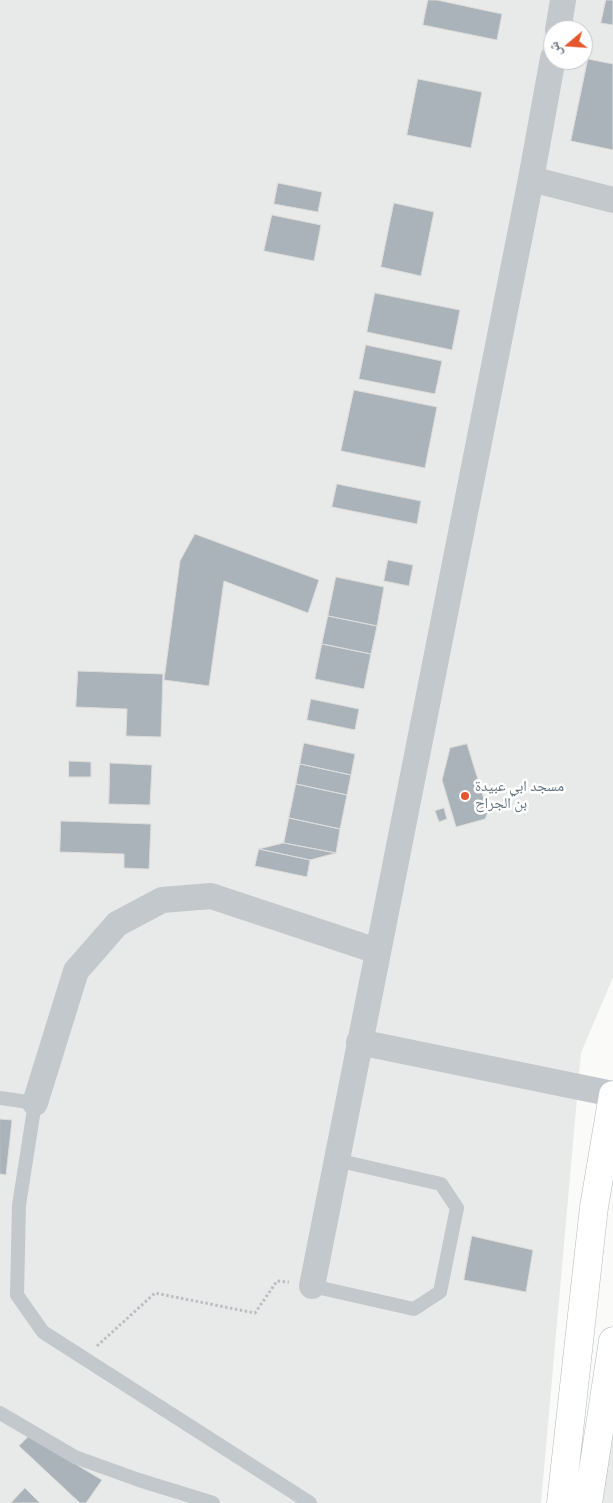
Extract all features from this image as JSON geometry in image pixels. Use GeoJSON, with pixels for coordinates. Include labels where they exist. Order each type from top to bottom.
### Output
{"type":"FeatureCollection","features":[{"type":"Feature","properties":{"kind":"main road"},"geometry":{"type":"LineString","coordinates":[[561,1503],[594,1207],[613,1094]]}},
{"type":"Feature","properties":{"kind":"main road"},"geometry":{"type":"LineString","coordinates":[[588,1503],[613,1341]]}},
{"type":"Feature","properties":{"kind":"street"},"geometry":{"type":"LineString","coordinates":[[560,20],[563,0]]}},
{"type":"Feature","properties":{"kind":"street"},"geometry":{"type":"LineString","coordinates":[[312,1286],[377,951],[532,180],[551,70]]}},
{"type":"Feature","properties":{"kind":"street"},"geometry":{"type":"LineString","coordinates":[[532,180],[613,200]]}},
{"type":"Feature","properties":{"kind":"street"},"geometry":{"type":"LineString","coordinates":[[35,1103],[76,971],[117,924],[162,900],[211,896],[377,951]]}},
{"type":"Feature","properties":{"kind":"street"},"geometry":{"type":"LineString","coordinates":[[359,1042],[613,1094]]}},
{"type":"Feature","properties":{"kind":"lane"},"geometry":{"type":"LineString","coordinates":[[0,1098],[35,1103],[19,1205],[17,1294],[43,1332],[310,1503]]}},
{"type":"Feature","properties":{"kind":"lane"},"geometry":{"type":"LineString","coordinates":[[312,1286],[414,1308],[440,1292],[457,1208],[441,1184],[336,1160]]}},
{"type":"Feature","properties":{"kind":"lane"},"geometry":{"type":"LineString","coordinates":[[0,1413],[75,1457],[139,1480],[214,1503]]}},
{"type":"Feature","properties":{"kind":"path"},"geometry":{"type":"LineString","coordinates":[[84,1358],[155,1292],[255,1312],[276,1281],[312,1286]]}},
{"type":"Feature","properties":{"kind":"shaded area"},"geometry":{"type":"Polygon","coordinates":[[[0,0],[613,0],[613,977],[581,1053],[541,1503],[0,1503],[0,0]]]}},
{"type":"Feature","properties":{"kind":"shaded area"},"geometry":{"type":"Polygon","coordinates":[[[613,1422],[613,1503],[600,1503],[613,1422]]]}},
{"type":"Feature","properties":{"kind":"building"},"geometry":{"type":"Polygon","coordinates":[[[428,0],[437,0],[502,14],[497,40],[423,25],[428,0]]]}},
{"type":"Feature","properties":{"kind":"building"},"geometry":{"type":"Polygon","coordinates":[[[606,0],[613,0],[613,25],[601,23],[606,0]]]}},
{"type":"Feature","properties":{"kind":"building"},"geometry":{"type":"Polygon","coordinates":[[[593,60],[613,64],[613,150],[571,141],[586,70],[593,70],[593,60]]]}},
{"type":"Feature","properties":{"kind":"building"},"geometry":{"type":"Polygon","coordinates":[[[418,79],[482,92],[471,148],[407,135],[418,79]]]}},
{"type":"Feature","properties":{"kind":"building"},"geometry":{"type":"Polygon","coordinates":[[[278,183],[322,192],[318,212],[274,204],[278,183]]]}},
{"type":"Feature","properties":{"kind":"building"},"geometry":{"type":"Polygon","coordinates":[[[394,203],[434,212],[421,276],[381,267],[394,203]]]}},
{"type":"Feature","properties":{"kind":"building"},"geometry":{"type":"Polygon","coordinates":[[[272,215],[321,225],[314,261],[264,251],[272,215]]]}},
{"type":"Feature","properties":{"kind":"building"},"geometry":{"type":"Polygon","coordinates":[[[375,293],[460,310],[452,350],[367,332],[375,293]]]}},
{"type":"Feature","properties":{"kind":"building"},"geometry":{"type":"Polygon","coordinates":[[[366,345],[442,361],[435,394],[359,379],[366,345]]]}},
{"type":"Feature","properties":{"kind":"building"},"geometry":{"type":"Polygon","coordinates":[[[354,390],[437,407],[425,468],[341,451],[354,390]]]}},
{"type":"Feature","properties":{"kind":"building"},"geometry":{"type":"Polygon","coordinates":[[[337,484],[421,501],[417,524],[332,507],[337,484]]]}},
{"type":"Feature","properties":{"kind":"building"},"geometry":{"type":"Polygon","coordinates":[[[195,534],[319,580],[308,613],[224,581],[209,686],[164,680],[180,561],[195,534]]]}},
{"type":"Feature","properties":{"kind":"building"},"geometry":{"type":"Polygon","coordinates":[[[388,560],[413,565],[409,586],[384,581],[388,560]]]}},
{"type":"Feature","properties":{"kind":"building"},"geometry":{"type":"Polygon","coordinates":[[[336,577],[384,587],[377,626],[328,616],[336,577]]]}},
{"type":"Feature","properties":{"kind":"building"},"geometry":{"type":"Polygon","coordinates":[[[328,616],[377,626],[371,654],[322,644],[328,616]]]}},
{"type":"Feature","properties":{"kind":"building"},"geometry":{"type":"Polygon","coordinates":[[[322,644],[371,654],[364,689],[315,679],[322,644]]]}},
{"type":"Feature","properties":{"kind":"building"},"geometry":{"type":"Polygon","coordinates":[[[78,671],[163,674],[161,737],[126,736],[127,709],[76,707],[78,671]]]}},
{"type":"Feature","properties":{"kind":"building"},"geometry":{"type":"Polygon","coordinates":[[[311,699],[359,709],[355,730],[307,720],[311,699]]]}},
{"type":"Feature","properties":{"kind":"building"},"geometry":{"type":"Polygon","coordinates":[[[304,743],[355,754],[351,775],[300,764],[304,743]]]}},
{"type":"Feature","properties":{"kind":"building","name":"مسجد ابي عبيدة بن الجراح"},"geometry":{"type":"Polygon","coordinates":[[[467,744],[488,812],[485,819],[456,827],[442,780],[450,748],[467,744]]]}},
{"type":"Feature","properties":{"kind":"building"},"geometry":{"type":"Polygon","coordinates":[[[69,761],[91,762],[91,777],[69,777],[69,761]]]}},
{"type":"Feature","properties":{"kind":"building"},"geometry":{"type":"Polygon","coordinates":[[[110,763],[152,765],[150,805],[109,804],[110,763]]]}},
{"type":"Feature","properties":{"kind":"building"},"geometry":{"type":"Polygon","coordinates":[[[300,764],[351,775],[347,795],[296,784],[300,764]]]}},
{"type":"Feature","properties":{"kind":"building"},"geometry":{"type":"Polygon","coordinates":[[[296,784],[347,795],[340,829],[289,818],[296,784]]]}},
{"type":"Feature","properties":{"kind":"building"},"geometry":{"type":"Polygon","coordinates":[[[444,808],[447,819],[439,822],[435,811],[444,808]]]}},
{"type":"Feature","properties":{"kind":"building"},"geometry":{"type":"Polygon","coordinates":[[[289,818],[340,829],[336,853],[284,843],[289,818]]]}},
{"type":"Feature","properties":{"kind":"building"},"geometry":{"type":"Polygon","coordinates":[[[61,821],[151,824],[149,869],[124,868],[124,854],[60,852],[61,821]]]}},
{"type":"Feature","properties":{"kind":"building"},"geometry":{"type":"Polygon","coordinates":[[[284,843],[336,853],[310,860],[259,849],[284,843]]]}},
{"type":"Feature","properties":{"kind":"building"},"geometry":{"type":"Polygon","coordinates":[[[259,849],[310,860],[307,877],[255,866],[259,849]]]}},
{"type":"Feature","properties":{"kind":"building"},"geometry":{"type":"Polygon","coordinates":[[[0,1119],[12,1120],[6,1175],[0,1174],[0,1119]]]}},
{"type":"Feature","properties":{"kind":"building"},"geometry":{"type":"Polygon","coordinates":[[[472,1236],[533,1250],[526,1292],[464,1280],[472,1236]]]}},
{"type":"Feature","properties":{"kind":"building"},"geometry":{"type":"Polygon","coordinates":[[[29,1436],[102,1480],[86,1503],[80,1503],[19,1446],[29,1436]]]}},
{"type":"Feature","properties":{"kind":"building"},"geometry":{"type":"Polygon","coordinates":[[[25,1488],[40,1503],[11,1503],[25,1488]]]}},
{"type":"Feature","properties":{"kind":"place","name":"مسجد ابي عبيدة بن الجراح"},"geometry":{"type":"Point","coordinates":[465,796]}}]}
